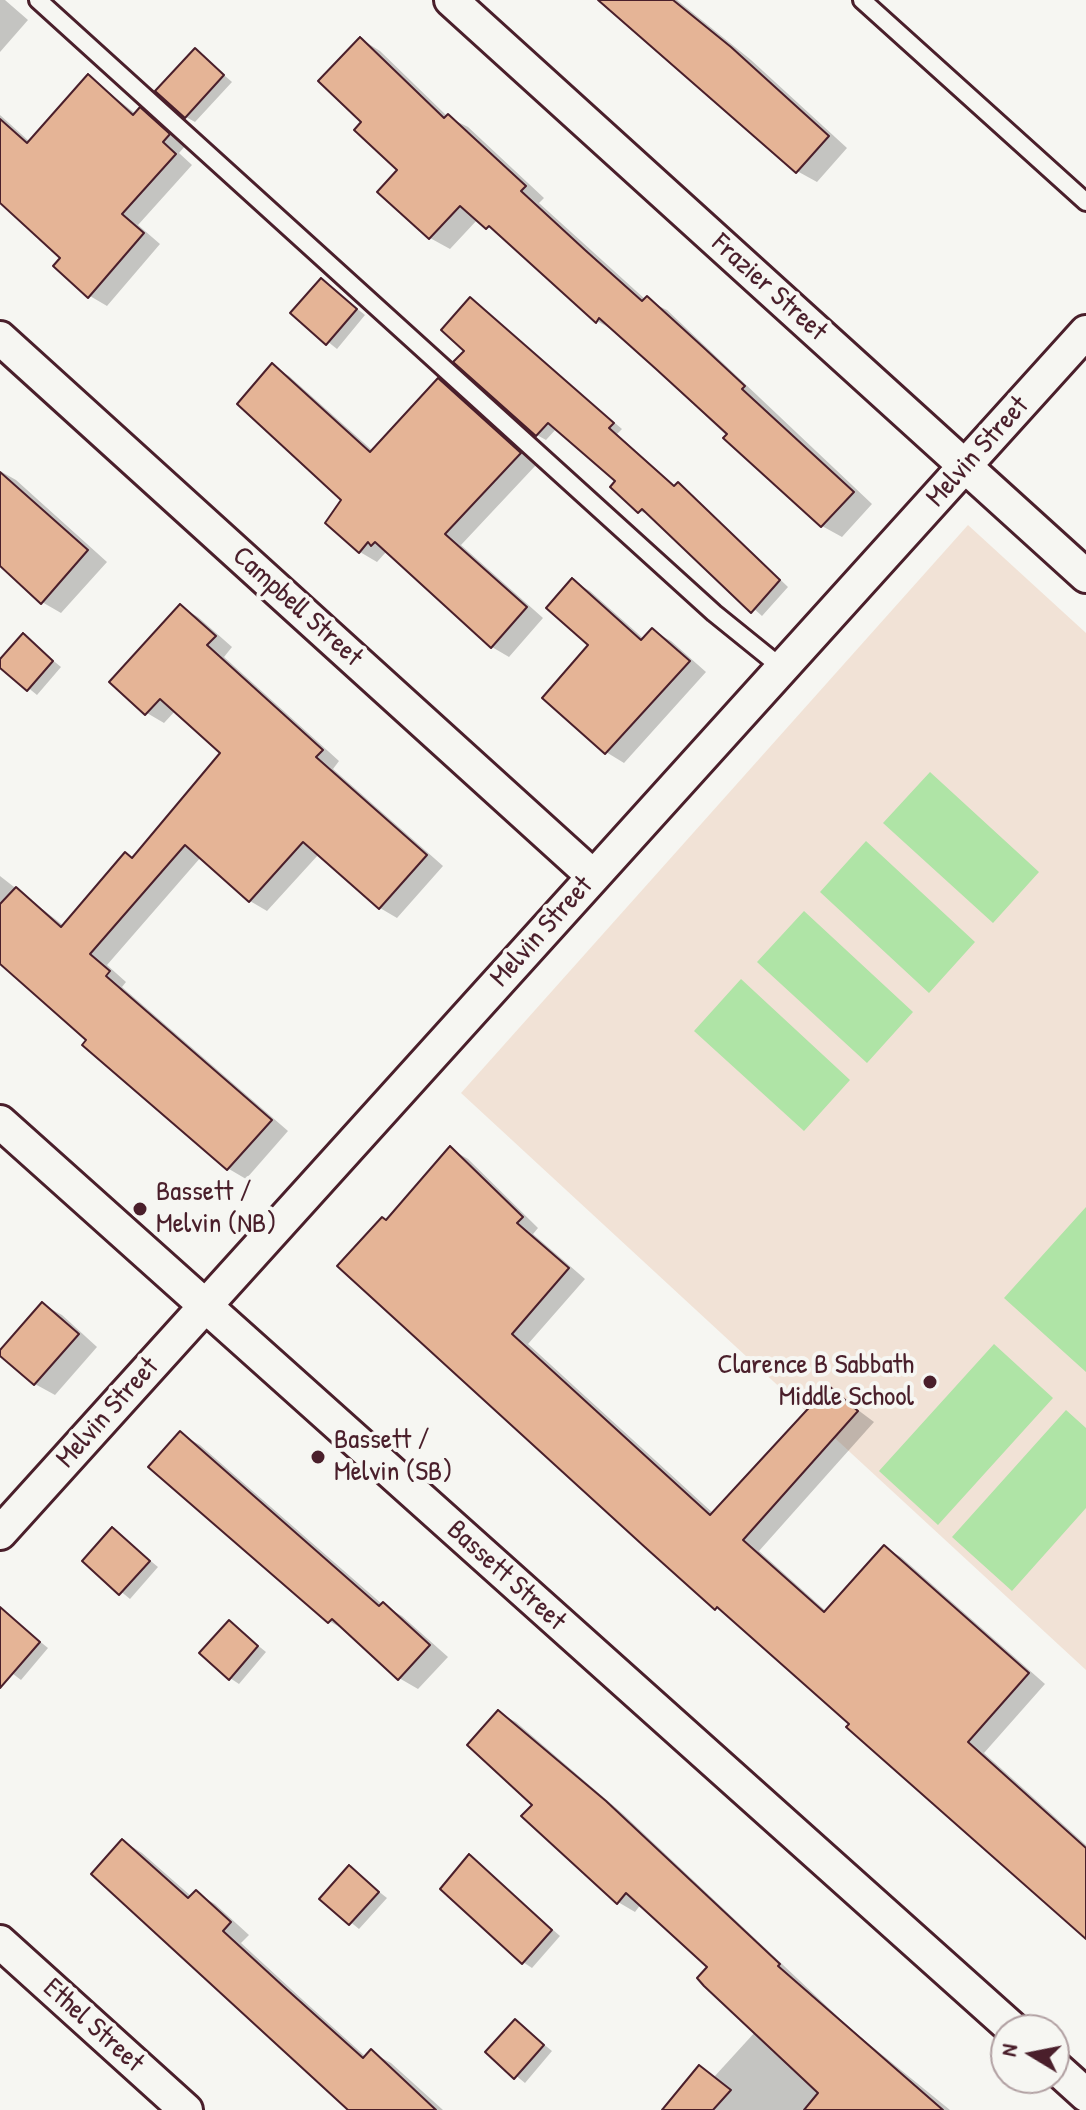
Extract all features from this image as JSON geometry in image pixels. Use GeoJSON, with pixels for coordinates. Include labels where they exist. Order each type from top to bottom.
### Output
{"type":"FeatureCollection","features":[{"type":"Feature","properties":{"kind":"street","name":"Frazier Street"},"geometry":{"type":"LineString","coordinates":[[451,0],[1086,576]]}},
{"type":"Feature","properties":{"kind":"street","name":"Melvin Street"},"geometry":{"type":"LineString","coordinates":[[0,1533],[1086,332]]}},
{"type":"Feature","properties":{"kind":"street","name":"Campbell Street"},"geometry":{"type":"LineString","coordinates":[[0,338],[593,876]]}},
{"type":"Feature","properties":{"kind":"street","name":"Bassett Street"},"geometry":{"type":"LineString","coordinates":[[0,1122],[996,2014]]}},
{"type":"Feature","properties":{"kind":"street","name":"Ethel Street"},"geometry":{"type":"LineString","coordinates":[[0,1942],[186,2110]]}},
{"type":"Feature","properties":{"kind":"street"},"geometry":{"type":"LineString","coordinates":[[1070,2080],[1086,2095]]}},
{"type":"Feature","properties":{"kind":"lane"},"geometry":{"type":"LineString","coordinates":[[38,0],[714,613],[782,668]]}},
{"type":"Feature","properties":{"kind":"lane"},"geometry":{"type":"LineString","coordinates":[[862,0],[1086,202]]}},
{"type":"Feature","properties":{"kind":"shaded area","name":"Clarence B Sabbath Middle School"},"geometry":{"type":"Polygon","coordinates":[[[968,525],[1086,633],[1086,1670],[461,1093],[968,525]]]}},
{"type":"Feature","properties":{"kind":"green space"},"geometry":{"type":"Polygon","coordinates":[[[930,772],[1039,872],[993,923],[883,823],[930,772]]]}},
{"type":"Feature","properties":{"kind":"green space"},"geometry":{"type":"Polygon","coordinates":[[[866,841],[975,942],[929,993],[820,892],[866,841]]]}},
{"type":"Feature","properties":{"kind":"green space"},"geometry":{"type":"Polygon","coordinates":[[[804,911],[913,1012],[867,1063],[757,962],[804,911]]]}},
{"type":"Feature","properties":{"kind":"green space"},"geometry":{"type":"Polygon","coordinates":[[[741,979],[850,1080],[804,1131],[694,1031],[741,979]]]}},
{"type":"Feature","properties":{"kind":"green space"},"geometry":{"type":"Polygon","coordinates":[[[1086,1207],[1086,1372],[1004,1298],[1086,1207]]]}},
{"type":"Feature","properties":{"kind":"green space"},"geometry":{"type":"Polygon","coordinates":[[[994,1344],[1053,1398],[938,1525],[879,1471],[994,1344]]]}},
{"type":"Feature","properties":{"kind":"green space"},"geometry":{"type":"Polygon","coordinates":[[[1066,1410],[1086,1428],[1086,1508],[1012,1591],[952,1537],[1066,1410]]]}},
{"type":"Feature","properties":{"kind":"building"},"geometry":{"type":"Polygon","coordinates":[[[598,0],[673,0],[731,47],[829,136],[796,173],[598,0]]]}},
{"type":"Feature","properties":{"kind":"building"},"geometry":{"type":"Polygon","coordinates":[[[360,37],[444,118],[448,114],[526,186],[521,191],[585,250],[642,301],[647,296],[703,347],[745,386],[742,389],[854,492],[821,527],[723,438],[727,434],[656,369],[599,318],[596,323],[489,226],[486,229],[460,206],[429,239],[377,192],[397,170],[354,130],[361,122],[318,81],[360,37]]]}},
{"type":"Feature","properties":{"kind":"building"},"geometry":{"type":"Polygon","coordinates":[[[195,48],[224,75],[185,118],[155,91],[195,48]]]}},
{"type":"Feature","properties":{"kind":"building"},"geometry":{"type":"Polygon","coordinates":[[[88,74],[133,115],[140,107],[170,134],[163,142],[176,154],[122,214],[144,233],[88,298],[53,266],[60,258],[0,203],[0,119],[27,143],[88,74]]]}},
{"type":"Feature","properties":{"kind":"building"},"geometry":{"type":"Polygon","coordinates":[[[321,278],[357,309],[326,345],[290,313],[321,278]]]}},
{"type":"Feature","properties":{"kind":"building"},"geometry":{"type":"Polygon","coordinates":[[[470,297],[614,423],[609,428],[674,486],[678,482],[780,580],[751,613],[642,509],[638,513],[610,487],[615,481],[548,423],[536,436],[453,362],[464,351],[441,330],[470,297]]]}},
{"type":"Feature","properties":{"kind":"building"},"geometry":{"type":"Polygon","coordinates":[[[272,363],[370,452],[438,378],[521,453],[445,534],[527,607],[491,648],[375,542],[371,546],[368,542],[359,553],[325,523],[341,500],[237,404],[272,363]]]}},
{"type":"Feature","properties":{"kind":"building"},"geometry":{"type":"Polygon","coordinates":[[[0,472],[88,550],[41,604],[0,566],[0,472]]]}},
{"type":"Feature","properties":{"kind":"building"},"geometry":{"type":"Polygon","coordinates":[[[572,578],[641,640],[652,628],[690,661],[605,754],[542,698],[588,645],[546,608],[572,578]]]}},
{"type":"Feature","properties":{"kind":"building"},"geometry":{"type":"Polygon","coordinates":[[[180,604],[216,636],[207,645],[323,750],[316,757],[427,855],[379,909],[303,842],[249,902],[185,845],[90,954],[110,971],[106,976],[272,1120],[227,1170],[82,1045],[86,1040],[0,964],[0,904],[16,887],[61,927],[125,852],[132,858],[220,753],[160,699],[145,715],[109,682],[180,604]]]}},
{"type":"Feature","properties":{"kind":"building"},"geometry":{"type":"Polygon","coordinates":[[[23,633],[53,661],[27,691],[0,668],[0,659],[23,633]]]}},
{"type":"Feature","properties":{"kind":"building"},"geometry":{"type":"Polygon","coordinates":[[[450,1146],[523,1217],[517,1223],[569,1268],[512,1334],[710,1515],[829,1386],[858,1411],[743,1540],[824,1612],[884,1545],[1029,1673],[968,1742],[1086,1848],[1086,1939],[846,1727],[849,1724],[647,1549],[337,1266],[382,1217],[386,1220],[450,1146]]]}},
{"type":"Feature","properties":{"kind":"building"},"geometry":{"type":"Polygon","coordinates":[[[42,1302],[79,1334],[34,1385],[0,1356],[0,1350],[42,1302]]]}},
{"type":"Feature","properties":{"kind":"building"},"geometry":{"type":"Polygon","coordinates":[[[180,1431],[379,1606],[383,1602],[430,1645],[398,1680],[332,1619],[328,1623],[148,1467],[180,1431]]]}},
{"type":"Feature","properties":{"kind":"building"},"geometry":{"type":"Polygon","coordinates":[[[112,1527],[150,1561],[119,1595],[82,1561],[112,1527]]]}},
{"type":"Feature","properties":{"kind":"building"},"geometry":{"type":"Polygon","coordinates":[[[0,1607],[40,1642],[0,1688],[0,1607]]]}},
{"type":"Feature","properties":{"kind":"building"},"geometry":{"type":"Polygon","coordinates":[[[229,1620],[258,1646],[229,1680],[199,1653],[229,1620]]]}},
{"type":"Feature","properties":{"kind":"building"},"geometry":{"type":"Polygon","coordinates":[[[498,1710],[606,1801],[780,1964],[778,1966],[943,2110],[804,2110],[818,2093],[704,1986],[697,1978],[707,1967],[626,1893],[617,1904],[521,1816],[532,1805],[467,1745],[498,1710]]]}},
{"type":"Feature","properties":{"kind":"building"},"geometry":{"type":"Polygon","coordinates":[[[122,1839],[188,1898],[196,1890],[231,1922],[223,1931],[284,1987],[363,2058],[371,2049],[436,2110],[348,2110],[91,1874],[122,1839]]]}},
{"type":"Feature","properties":{"kind":"building"},"geometry":{"type":"Polygon","coordinates":[[[469,1854],[552,1930],[522,1964],[440,1889],[469,1854]]]}},
{"type":"Feature","properties":{"kind":"building"},"geometry":{"type":"Polygon","coordinates":[[[349,1865],[379,1892],[349,1925],[319,1899],[349,1865]]]}},
{"type":"Feature","properties":{"kind":"building"},"geometry":{"type":"Polygon","coordinates":[[[515,2019],[544,2045],[514,2079],[485,2052],[515,2019]]]}},
{"type":"Feature","properties":{"kind":"building"},"geometry":{"type":"Polygon","coordinates":[[[699,2065],[731,2090],[713,2110],[662,2110],[699,2065]]]}},
{"type":"Feature","properties":{"kind":"place","name":"Bassett / Melvin (NB)"},"geometry":{"type":"Point","coordinates":[140,1209]}},
{"type":"Feature","properties":{"kind":"place","name":"Clarence B Sabbath Middle School"},"geometry":{"type":"Point","coordinates":[930,1382]}},
{"type":"Feature","properties":{"kind":"place","name":"Bassett / Melvin (SB)"},"geometry":{"type":"Point","coordinates":[318,1457]}}]}
